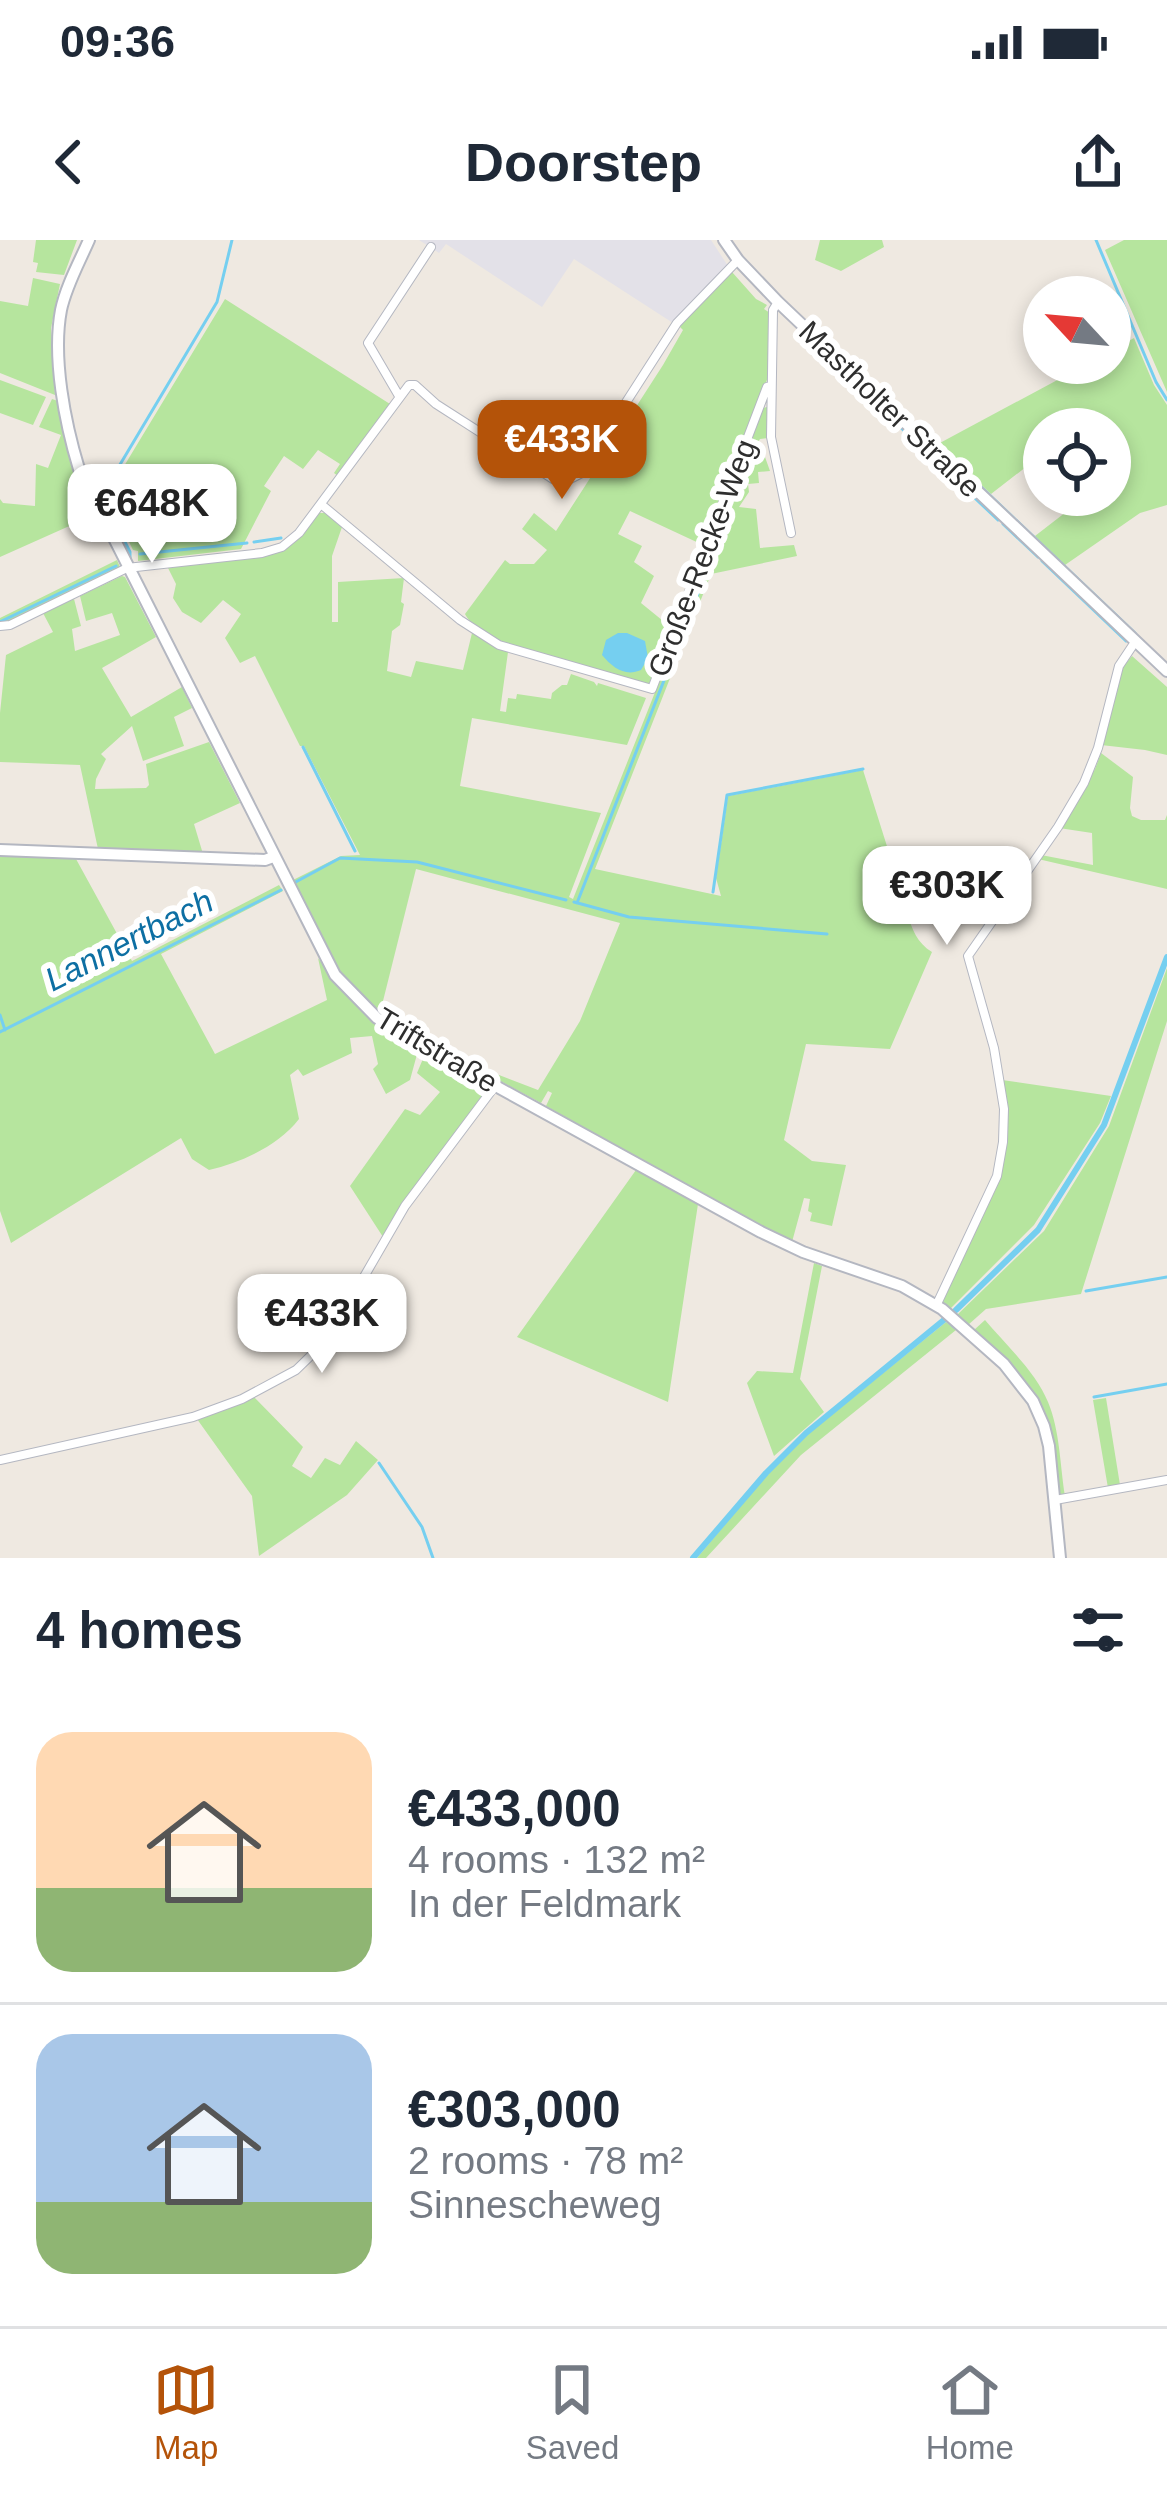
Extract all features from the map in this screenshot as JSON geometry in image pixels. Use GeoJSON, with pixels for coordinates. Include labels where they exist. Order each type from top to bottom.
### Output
{"type":"FeatureCollection","features":[{"type":"Feature","properties":{"kind":"street","name":"Triftstraße"},"geometry":{"type":"LineString","coordinates":[[88,240],[60,314],[69,436],[79,470],[335,975],[391,1028],[495,1086],[761,1232],[803,1252],[902,1286],[958,1322],[1004,1364],[1033,1401],[1049,1446],[1060,1558]]}},
{"type":"Feature","properties":{"kind":"street","name":"Mastholter Straße"},"geometry":{"type":"LineString","coordinates":[[724,240],[778,302],[1167,671]]}},
{"type":"Feature","properties":{"kind":"street"},"geometry":{"type":"LineString","coordinates":[[399,396],[368,343],[431,247]]}},
{"type":"Feature","properties":{"kind":"street"},"geometry":{"type":"LineString","coordinates":[[0,626],[27,618],[127,568],[282,547],[299,533],[410,385],[553,478],[566,481],[580,474],[677,323],[738,260]]}},
{"type":"Feature","properties":{"kind":"street","name":"Große-Recke-Weg"},"geometry":{"type":"LineString","coordinates":[[778,302],[773,310],[771,386],[766,404],[790,533]]}},
{"type":"Feature","properties":{"kind":"street","name":"Große-Recke-Weg"},"geometry":{"type":"LineString","coordinates":[[321,505],[486,638],[652,689],[766,404]]}},
{"type":"Feature","properties":{"kind":"street"},"geometry":{"type":"LineString","coordinates":[[939,1308],[997,1176],[1003,1142],[1004,1109],[994,1048],[968,956],[1084,783],[1119,666],[1135,642]]}},
{"type":"Feature","properties":{"kind":"street"},"geometry":{"type":"LineString","coordinates":[[0,850],[273,857]]}},
{"type":"Feature","properties":{"kind":"street"},"geometry":{"type":"LineString","coordinates":[[0,1460],[193,1417],[242,1399],[296,1370],[328,1339],[405,1207],[495,1086]]}},
{"type":"Feature","properties":{"kind":"street"},"geometry":{"type":"LineString","coordinates":[[1055,1500],[1167,1480]]}},
{"type":"Feature","properties":{"kind":"shaded area"},"geometry":{"type":"Polygon","coordinates":[[[419,240],[711,240],[728,266],[673,323],[574,259],[542,307],[446,244],[439,253],[419,240]]]}},
{"type":"Feature","properties":{"kind":"green space"},"geometry":{"type":"Polygon","coordinates":[[[36,240],[77,240],[64,275],[36,272],[36,240]]]}},
{"type":"Feature","properties":{"kind":"green space"},"geometry":{"type":"Polygon","coordinates":[[[820,240],[882,240],[884,247],[841,271],[815,260],[820,240]]]}},
{"type":"Feature","properties":{"kind":"green space"},"geometry":{"type":"Polygon","coordinates":[[[1124,240],[1167,240],[1167,392],[1131,310],[1131,276],[1116,276],[1105,250],[1124,240]]]}},
{"type":"Feature","properties":{"kind":"green space"},"geometry":{"type":"Polygon","coordinates":[[[732,272],[770,313],[768,377],[707,541],[703,545],[630,511],[618,534],[642,546],[634,562],[654,576],[641,603],[673,629],[653,681],[643,686],[574,667],[518,648],[475,626],[465,614],[505,560],[534,564],[547,550],[522,529],[534,513],[556,531],[663,365],[683,330],[679,326],[732,272]]]}},
{"type":"Feature","properties":{"kind":"green space"},"geometry":{"type":"Polygon","coordinates":[[[33,278],[60,284],[51,328],[55,395],[0,373],[0,301],[28,306],[33,278]]]}},
{"type":"Feature","properties":{"kind":"green space"},"geometry":{"type":"Polygon","coordinates":[[[225,299],[390,404],[338,476],[334,473],[340,464],[318,450],[303,469],[284,456],[264,486],[271,491],[241,549],[138,561],[138,551],[133,550],[110,503],[112,486],[225,299]]]}},
{"type":"Feature","properties":{"kind":"green space"},"geometry":{"type":"Polygon","coordinates":[[[1131,340],[1167,405],[1167,505],[1140,513],[1065,565],[1035,536],[1061,516],[1131,516],[1131,408],[1023,408],[1023,469],[991,494],[938,444],[1050,384],[1131,384],[1131,340]]]}},
{"type":"Feature","properties":{"kind":"green space"},"geometry":{"type":"Polygon","coordinates":[[[0,380],[46,397],[33,425],[0,413],[0,380]]]}},
{"type":"Feature","properties":{"kind":"green space"},"geometry":{"type":"Polygon","coordinates":[[[52,399],[58,401],[72,468],[94,515],[0,557],[0,499],[35,506],[36,464],[48,468],[61,435],[39,427],[52,399]]]}},
{"type":"Feature","properties":{"kind":"green space"},"geometry":{"type":"Polygon","coordinates":[[[767,407],[768,438],[760,439],[753,450],[756,459],[765,457],[770,471],[758,472],[759,483],[748,484],[749,492],[739,507],[756,509],[760,548],[794,545],[797,556],[711,574],[595,869],[721,896],[716,878],[728,796],[863,770],[891,859],[871,864],[872,886],[883,913],[907,913],[919,940],[932,952],[890,1049],[806,1044],[784,1140],[812,1161],[846,1165],[832,1226],[810,1221],[810,1199],[804,1198],[792,1242],[546,1106],[552,1093],[548,1091],[541,1103],[480,1070],[538,1090],[580,1021],[620,923],[416,869],[380,1013],[338,971],[293,880],[341,856],[360,855],[255,656],[240,663],[225,638],[241,614],[223,600],[201,623],[182,612],[173,598],[176,584],[167,566],[263,556],[301,535],[319,513],[327,513],[342,527],[332,556],[332,622],[338,622],[338,582],[404,578],[404,604],[400,625],[392,631],[387,671],[411,677],[416,661],[463,670],[472,633],[508,652],[500,711],[506,712],[508,698],[516,699],[517,694],[551,699],[552,693],[567,685],[571,674],[646,698],[627,745],[472,718],[460,786],[601,813],[569,897],[573,899],[767,407]]]}},
{"type":"Feature","properties":{"kind":"green space"},"geometry":{"type":"Polygon","coordinates":[[[117,560],[120,567],[0,623],[0,618],[117,560]]]}},
{"type":"Feature","properties":{"kind":"green space"},"geometry":{"type":"Polygon","coordinates":[[[122,576],[156,637],[102,668],[131,717],[182,687],[192,708],[174,717],[184,746],[143,761],[132,726],[101,754],[106,759],[95,789],[146,788],[146,764],[209,742],[240,803],[194,824],[203,854],[98,849],[80,765],[0,762],[6,655],[53,632],[43,613],[74,599],[81,626],[72,629],[75,651],[120,635],[112,613],[86,621],[80,596],[122,576]]]}},
{"type":"Feature","properties":{"kind":"green space"},"geometry":{"type":"Polygon","coordinates":[[[1132,656],[1167,687],[1167,755],[1101,745],[1123,667],[1132,656]]]}},
{"type":"Feature","properties":{"kind":"green space"},"geometry":{"type":"Polygon","coordinates":[[[1101,753],[1133,777],[1132,816],[1165,820],[1167,815],[1167,889],[1038,859],[1041,855],[1093,865],[1092,833],[1059,828],[1101,753]]]}},
{"type":"Feature","properties":{"kind":"green space"},"geometry":{"type":"Polygon","coordinates":[[[0,856],[76,859],[132,961],[279,885],[283,891],[161,954],[215,1054],[327,1000],[318,958],[363,1009],[419,1047],[410,1080],[386,1094],[373,1069],[378,1064],[372,1036],[350,1038],[352,1053],[303,1076],[298,1069],[290,1075],[299,1119],[270,1145],[209,1170],[192,1159],[181,1138],[11,1243],[0,1211],[0,856]]]}},
{"type":"Feature","properties":{"kind":"green space"},"geometry":{"type":"Polygon","coordinates":[[[1167,968],[1167,1021],[1081,1294],[986,1309],[968,1325],[957,1315],[1044,1231],[1109,1126],[1167,968]]]}},
{"type":"Feature","properties":{"kind":"green space"},"geometry":{"type":"Polygon","coordinates":[[[425,1054],[486,1088],[487,1093],[383,1237],[350,1186],[405,1109],[420,1115],[440,1092],[417,1073],[425,1054]]]}},
{"type":"Feature","properties":{"kind":"green space"},"geometry":{"type":"Polygon","coordinates":[[[1002,1080],[1111,1096],[1100,1123],[1034,1225],[950,1309],[942,1304],[943,1297],[999,1176],[1002,1080]]]}},
{"type":"Feature","properties":{"kind":"green space"},"geometry":{"type":"Polygon","coordinates":[[[636,1170],[698,1204],[668,1402],[517,1337],[636,1170]]]}},
{"type":"Feature","properties":{"kind":"green space"},"geometry":{"type":"Polygon","coordinates":[[[814,1263],[822,1266],[800,1379],[824,1412],[774,1456],[747,1383],[757,1371],[793,1373],[814,1263]]]}},
{"type":"Feature","properties":{"kind":"green space"},"geometry":{"type":"Polygon","coordinates":[[[985,1320],[1028,1369],[1048,1402],[1065,1496],[1058,1497],[1036,1399],[974,1330],[985,1320]]]}},
{"type":"Feature","properties":{"kind":"green space"},"geometry":{"type":"Polygon","coordinates":[[[946,1322],[956,1330],[801,1455],[706,1558],[697,1558],[767,1474],[808,1434],[946,1322]]]}},
{"type":"Feature","properties":{"kind":"green space"},"geometry":{"type":"Polygon","coordinates":[[[253,1396],[303,1447],[292,1466],[311,1478],[325,1458],[340,1465],[356,1441],[378,1460],[347,1495],[259,1556],[252,1496],[197,1419],[253,1396]]]}},
{"type":"Feature","properties":{"kind":"green space"},"geometry":{"type":"Polygon","coordinates":[[[1106,1398],[1120,1485],[1108,1488],[1093,1400],[1106,1398]]]}},
{"type":"Feature","properties":{"kind":"water"},"geometry":{"type":"Polygon","coordinates":[[[618,633],[645,641],[648,658],[641,670],[620,670],[602,655],[606,640],[618,633]]]}},
{"type":"Feature","properties":{"kind":"waterway"},"geometry":{"type":"LineString","coordinates":[[130,558],[105,500],[109,483],[217,302],[232,240]]}},
{"type":"Feature","properties":{"kind":"waterway"},"geometry":{"type":"LineString","coordinates":[[1096,240],[1167,400]]}},
{"type":"Feature","properties":{"kind":"waterway"},"geometry":{"type":"LineString","coordinates":[[857,386],[998,520]]}},
{"type":"Feature","properties":{"kind":"waterway"},"geometry":{"type":"LineString","coordinates":[[939,447],[1135,633]]}},
{"type":"Feature","properties":{"kind":"waterway"},"geometry":{"type":"LineString","coordinates":[[1003,524],[1038,557]]}},
{"type":"Feature","properties":{"kind":"waterway"},"geometry":{"type":"LineString","coordinates":[[254,542],[281,538]]}},
{"type":"Feature","properties":{"kind":"waterway"},"geometry":{"type":"LineString","coordinates":[[140,554],[247,543]]}},
{"type":"Feature","properties":{"kind":"waterway"},"geometry":{"type":"LineString","coordinates":[[577,903],[715,550]]}},
{"type":"Feature","properties":{"kind":"waterway"},"geometry":{"type":"LineString","coordinates":[[1042,561],[1126,641]]}},
{"type":"Feature","properties":{"kind":"waterway"},"geometry":{"type":"LineString","coordinates":[[0,622],[116,566]]}},
{"type":"Feature","properties":{"kind":"waterway"},"geometry":{"type":"LineString","coordinates":[[303,747],[355,851]]}},
{"type":"Feature","properties":{"kind":"waterway"},"geometry":{"type":"LineString","coordinates":[[713,892],[727,795],[863,769]]}},
{"type":"Feature","properties":{"kind":"waterway","name":"Lannertbach"},"geometry":{"type":"LineString","coordinates":[[292,884],[340,858],[417,862],[566,900]]}},
{"type":"Feature","properties":{"kind":"waterway","name":"Lannertbach"},"geometry":{"type":"LineString","coordinates":[[0,1032],[281,890]]}},
{"type":"Feature","properties":{"kind":"waterway","name":"Lannertbach"},"geometry":{"type":"LineString","coordinates":[[574,902],[629,917],[827,934]]}},
{"type":"Feature","properties":{"kind":"waterway"},"geometry":{"type":"LineString","coordinates":[[693,1558],[806,1433],[956,1310],[1038,1230],[1104,1125],[1167,957]]}},
{"type":"Feature","properties":{"kind":"waterway"},"geometry":{"type":"LineString","coordinates":[[0,1015],[5,1030]]}},
{"type":"Feature","properties":{"kind":"waterway"},"geometry":{"type":"LineString","coordinates":[[1086,1291],[1167,1277]]}},
{"type":"Feature","properties":{"kind":"waterway"},"geometry":{"type":"LineString","coordinates":[[945,1319],[954,1327]]}},
{"type":"Feature","properties":{"kind":"waterway"},"geometry":{"type":"LineString","coordinates":[[1094,1397],[1167,1384]]}},
{"type":"Feature","properties":{"kind":"waterway"},"geometry":{"type":"LineString","coordinates":[[379,1463],[422,1527],[433,1558]]}}]}
